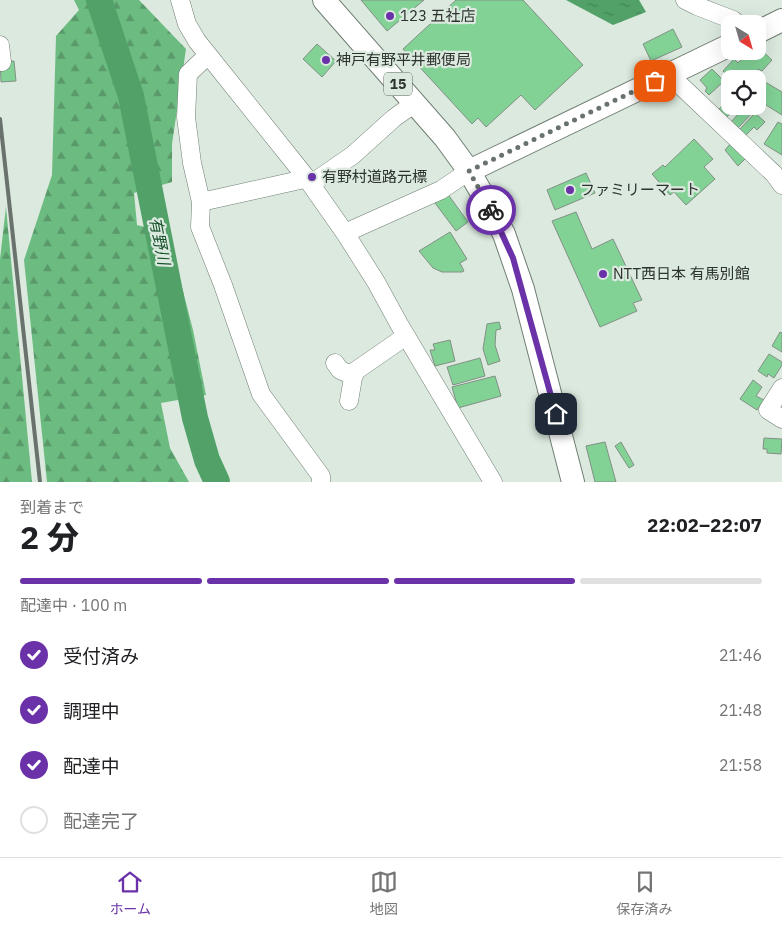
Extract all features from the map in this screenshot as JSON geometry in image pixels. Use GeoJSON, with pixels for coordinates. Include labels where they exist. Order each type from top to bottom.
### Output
{"type":"FeatureCollection","features":[{"type":"Feature","properties":{"kind":"main road","name":"15"},"geometry":{"type":"LineString","coordinates":[[324,0],[415,103],[469,171],[492,211],[513,258],[543,363],[573,482]]}},
{"type":"Feature","properties":{"kind":"main road"},"geometry":{"type":"LineString","coordinates":[[766,28],[782,20]]}},
{"type":"Feature","properties":{"kind":"main road"},"geometry":{"type":"LineString","coordinates":[[469,171],[721,49]]}},
{"type":"Feature","properties":{"kind":"street"},"geometry":{"type":"LineString","coordinates":[[180,0],[187,24],[208,55],[308,180],[345,233],[376,282],[493,482]]}},
{"type":"Feature","properties":{"kind":"street"},"geometry":{"type":"LineString","coordinates":[[685,0],[721,15]]}},
{"type":"Feature","properties":{"kind":"street"},"geometry":{"type":"LineString","coordinates":[[208,55],[188,74],[186,91],[186,117],[192,163],[201,202],[200,227],[261,394],[326,480]]}},
{"type":"Feature","properties":{"kind":"street"},"geometry":{"type":"LineString","coordinates":[[672,73],[678,83],[774,174],[782,185]]}},
{"type":"Feature","properties":{"kind":"street"},"geometry":{"type":"LineString","coordinates":[[201,202],[300,180],[308,180],[352,155],[394,118],[415,103]]}},
{"type":"Feature","properties":{"kind":"street"},"geometry":{"type":"LineString","coordinates":[[345,233],[441,190],[469,171]]}},
{"type":"Feature","properties":{"kind":"street"},"geometry":{"type":"LineString","coordinates":[[349,401],[354,372],[406,336]]}},
{"type":"Feature","properties":{"kind":"street"},"geometry":{"type":"LineString","coordinates":[[335,363],[340,370],[354,376]]}},
{"type":"Feature","properties":{"kind":"street"},"geometry":{"type":"LineString","coordinates":[[782,388],[768,410],[782,419]]}},
{"type":"Feature","properties":{"kind":"green space"},"geometry":{"type":"Polygon","coordinates":[[[74,0],[139,0],[186,49],[172,144],[172,182],[134,193],[137,225],[168,233],[193,330],[206,395],[161,403],[170,448],[189,482],[47,482],[24,260],[52,175],[56,36],[79,10],[74,0]]]}},
{"type":"Feature","properties":{"kind":"green space"},"geometry":{"type":"Polygon","coordinates":[[[6,207],[32,482],[0,482],[0,259],[6,207]]]}},
{"type":"Feature","properties":{"kind":"water"},"geometry":{"type":"Polygon","coordinates":[[[566,0],[639,0],[646,12],[613,25],[566,0]]]}},
{"type":"Feature","properties":{"kind":"building","name":"123 五社店"},"geometry":{"type":"Polygon","coordinates":[[[361,0],[424,0],[387,31],[361,0]]]}},
{"type":"Feature","properties":{"kind":"building"},"geometry":{"type":"Polygon","coordinates":[[[456,0],[523,0],[583,65],[535,110],[521,95],[486,127],[478,118],[472,124],[403,49],[456,0]]]}},
{"type":"Feature","properties":{"kind":"building"},"geometry":{"type":"Polygon","coordinates":[[[673,29],[682,47],[651,61],[643,44],[673,29]]]}},
{"type":"Feature","properties":{"kind":"building"},"geometry":{"type":"Polygon","coordinates":[[[317,44],[336,61],[322,77],[303,59],[317,44]]]}},
{"type":"Feature","properties":{"kind":"building"},"geometry":{"type":"Polygon","coordinates":[[[766,54],[772,60],[763,70],[724,70],[733,60],[738,63],[741,60],[766,60],[766,54]]]}},
{"type":"Feature","properties":{"kind":"building"},"geometry":{"type":"Polygon","coordinates":[[[14,61],[16,81],[1,82],[0,62],[14,61]]]}},
{"type":"Feature","properties":{"kind":"building"},"geometry":{"type":"Polygon","coordinates":[[[712,69],[721,78],[721,84],[709,95],[705,91],[707,88],[700,80],[712,69]]]}},
{"type":"Feature","properties":{"kind":"building"},"geometry":{"type":"Polygon","coordinates":[[[766,83],[782,92],[782,115],[766,105],[766,83]]]}},
{"type":"Feature","properties":{"kind":"building"},"geometry":{"type":"Polygon","coordinates":[[[737,115],[750,115],[738,128],[731,122],[737,115]]]}},
{"type":"Feature","properties":{"kind":"building"},"geometry":{"type":"Polygon","coordinates":[[[753,115],[757,115],[765,122],[757,130],[754,127],[745,136],[739,130],[753,115]]]}},
{"type":"Feature","properties":{"kind":"building"},"geometry":{"type":"Polygon","coordinates":[[[778,122],[782,124],[782,155],[764,144],[778,122]]]}},
{"type":"Feature","properties":{"kind":"building"},"geometry":{"type":"Polygon","coordinates":[[[694,139],[713,159],[704,167],[715,179],[686,205],[674,192],[670,195],[652,174],[663,165],[665,167],[694,139]]]}},
{"type":"Feature","properties":{"kind":"building"},"geometry":{"type":"Polygon","coordinates":[[[732,142],[747,157],[738,166],[725,150],[732,142]]]}},
{"type":"Feature","properties":{"kind":"building"},"geometry":{"type":"Polygon","coordinates":[[[586,173],[595,193],[555,210],[547,190],[586,173]]]}},
{"type":"Feature","properties":{"kind":"building"},"geometry":{"type":"Polygon","coordinates":[[[447,193],[468,222],[456,231],[435,203],[447,193]]]}},
{"type":"Feature","properties":{"kind":"building","name":"NTT西日本 有馬別館"},"geometry":{"type":"Polygon","coordinates":[[[576,212],[592,249],[613,239],[642,300],[633,303],[637,311],[600,327],[552,221],[576,212]]]}},
{"type":"Feature","properties":{"kind":"building"},"geometry":{"type":"Polygon","coordinates":[[[450,232],[467,259],[460,263],[464,271],[462,272],[442,272],[433,268],[419,251],[450,232]]]}},
{"type":"Feature","properties":{"kind":"building"},"geometry":{"type":"Polygon","coordinates":[[[499,322],[501,329],[496,330],[495,345],[500,361],[488,365],[483,349],[487,324],[499,322]]]}},
{"type":"Feature","properties":{"kind":"building"},"geometry":{"type":"Polygon","coordinates":[[[780,332],[782,333],[782,352],[772,346],[780,332]]]}},
{"type":"Feature","properties":{"kind":"building"},"geometry":{"type":"Polygon","coordinates":[[[450,340],[455,361],[435,366],[430,350],[435,350],[433,344],[450,340]]]}},
{"type":"Feature","properties":{"kind":"building"},"geometry":{"type":"Polygon","coordinates":[[[769,354],[782,362],[774,378],[768,374],[767,377],[758,371],[769,354]]]}},
{"type":"Feature","properties":{"kind":"building"},"geometry":{"type":"Polygon","coordinates":[[[480,358],[485,376],[453,385],[447,367],[480,358]]]}},
{"type":"Feature","properties":{"kind":"building"},"geometry":{"type":"Polygon","coordinates":[[[495,376],[501,396],[458,408],[452,387],[495,376]]]}},
{"type":"Feature","properties":{"kind":"building"},"geometry":{"type":"Polygon","coordinates":[[[753,380],[762,387],[756,396],[764,400],[757,410],[740,399],[753,380]]]}},
{"type":"Feature","properties":{"kind":"building"},"geometry":{"type":"Polygon","coordinates":[[[764,438],[782,439],[781,454],[767,453],[767,449],[763,449],[764,438]]]}},
{"type":"Feature","properties":{"kind":"building"},"geometry":{"type":"Polygon","coordinates":[[[605,442],[616,482],[595,482],[586,446],[605,442]]]}},
{"type":"Feature","properties":{"kind":"building"},"geometry":{"type":"Polygon","coordinates":[[[621,442],[634,465],[629,468],[615,446],[621,442]]]}},
{"type":"Feature","properties":{"kind":"waterway","name":"有野川"},"geometry":{"type":"LineString","coordinates":[[99,0],[131,96],[195,418],[207,460],[217,482]]}},
{"type":"Feature","properties":{"kind":"railway"},"geometry":{"type":"LineString","coordinates":[[0,119],[40,482]]}},
{"type":"Feature","properties":{"kind":"way so far"},"geometry":{"type":"LineString","coordinates":[[491,210],[469,171],[655,81]]}},
{"type":"Feature","properties":{"kind":"place","name":"123 五社店"},"geometry":{"type":"Point","coordinates":[390,16]}},
{"type":"Feature","properties":{"kind":"place","name":"神戸有野平井郵便局"},"geometry":{"type":"Point","coordinates":[326,60]}},
{"type":"Feature","properties":{"kind":"place","name":"有野村道路元標"},"geometry":{"type":"Point","coordinates":[312,177]}},
{"type":"Feature","properties":{"kind":"place","name":"ファミリーマート"},"geometry":{"type":"Point","coordinates":[570,190]}},
{"type":"Feature","properties":{"kind":"place","name":"NTT西日本 有馬別館"},"geometry":{"type":"Point","coordinates":[603,274]}},
{"type":"Feature","properties":{"kind":"route"},"geometry":{"type":"LineString","coordinates":[[491,210],[504,234],[523,289],[556,414]]}}]}
